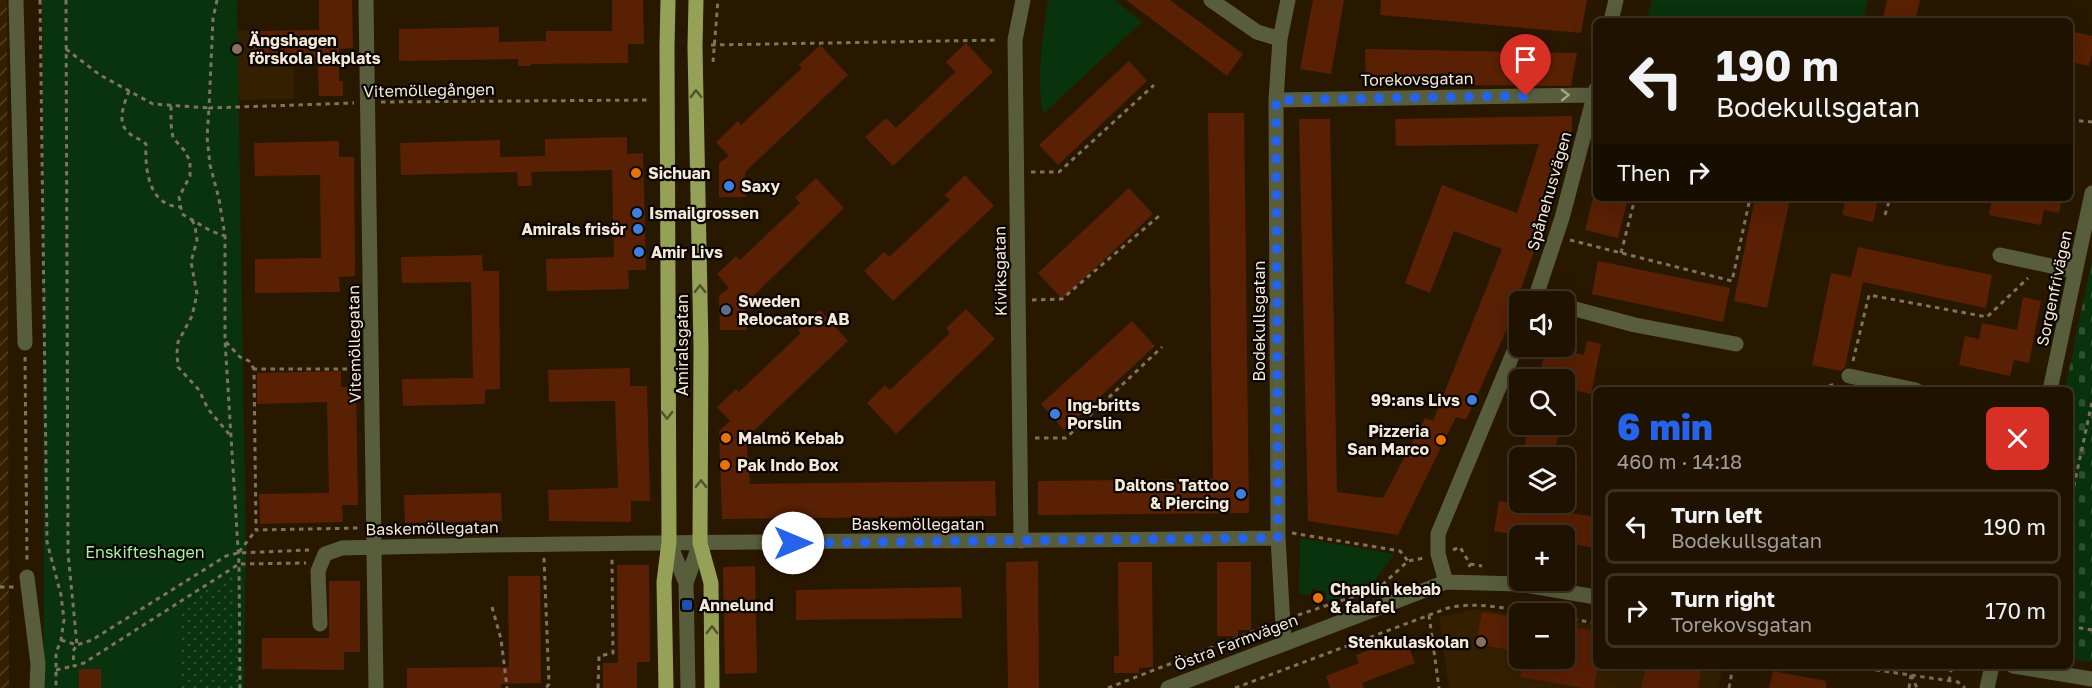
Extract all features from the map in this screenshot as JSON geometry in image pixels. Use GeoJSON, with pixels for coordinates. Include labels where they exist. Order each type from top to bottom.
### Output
{"type":"FeatureCollection","features":[{"type":"Feature","properties":{"kind":"main road","name":"Amiralsgatan"},"geometry":{"type":"LineString","coordinates":[[666,688],[664,582],[669,542],[668,0]]}},
{"type":"Feature","properties":{"kind":"main road","name":"Amiralsgatan"},"geometry":{"type":"LineString","coordinates":[[696,0],[701,347],[700,543],[711,583],[712,688]]}},
{"type":"Feature","properties":{"kind":"street"},"geometry":{"type":"LineString","coordinates":[[16,0],[25,343]]}},
{"type":"Feature","properties":{"kind":"street","name":"Vitemöllegatan"},"geometry":{"type":"LineString","coordinates":[[366,0],[376,688]]}},
{"type":"Feature","properties":{"kind":"street","name":"Kiviksgatan"},"geometry":{"type":"LineString","coordinates":[[1021,541],[1016,39],[1023,0]]}},
{"type":"Feature","properties":{"kind":"street"},"geometry":{"type":"LineString","coordinates":[[1211,0],[1257,32],[1280,39]]}},
{"type":"Feature","properties":{"kind":"street","name":"Bodekullsgatan"},"geometry":{"type":"LineString","coordinates":[[1284,643],[1278,534],[1276,100],[1280,39],[1288,0]]}},
{"type":"Feature","properties":{"kind":"street"},"geometry":{"type":"LineString","coordinates":[[1612,18],[1616,0]]}},
{"type":"Feature","properties":{"kind":"street","name":"Torekovsgatan"},"geometry":{"type":"LineString","coordinates":[[1276,100],[1593,92]]}},
{"type":"Feature","properties":{"kind":"street","name":"Spånehusvägen"},"geometry":{"type":"LineString","coordinates":[[1541,291],[1593,99]]}},
{"type":"Feature","properties":{"kind":"street","name":"Sorgenfrivägen"},"geometry":{"type":"LineString","coordinates":[[2051,387],[2092,193]]}},
{"type":"Feature","properties":{"kind":"street"},"geometry":{"type":"LineString","coordinates":[[2000,255],[2076,271]]}},
{"type":"Feature","properties":{"kind":"street"},"geometry":{"type":"LineString","coordinates":[[1575,309],[1635,325],[1736,344]]}},
{"type":"Feature","properties":{"kind":"street"},"geometry":{"type":"LineString","coordinates":[[1446,582],[1436,544],[1441,526],[1512,357]]}},
{"type":"Feature","properties":{"kind":"street"},"geometry":{"type":"LineString","coordinates":[[1849,376],[1902,387]]}},
{"type":"Feature","properties":{"kind":"street","name":"Baskemöllegatan"},"geometry":{"type":"LineString","coordinates":[[321,563],[325,554],[342,548],[375,547],[669,542],[1021,541],[1278,534]]}},
{"type":"Feature","properties":{"kind":"street"},"geometry":{"type":"LineString","coordinates":[[669,542],[686,583]]}},
{"type":"Feature","properties":{"kind":"street"},"geometry":{"type":"LineString","coordinates":[[688,688],[686,583],[700,543]]}},
{"type":"Feature","properties":{"kind":"street"},"geometry":{"type":"LineString","coordinates":[[321,563],[318,571],[321,624]]}},
{"type":"Feature","properties":{"kind":"street"},"geometry":{"type":"LineString","coordinates":[[27,578],[38,664],[37,688]]}},
{"type":"Feature","properties":{"kind":"street","name":"Östra Farmvägen"},"geometry":{"type":"LineString","coordinates":[[1168,688],[1446,582],[1519,584],[1593,596]]}},
{"type":"Feature","properties":{"kind":"street"},"geometry":{"type":"LineString","coordinates":[[1987,688],[1991,669]]}},
{"type":"Feature","properties":{"kind":"street"},"geometry":{"type":"LineString","coordinates":[[2031,669],[2092,679]]}},
{"type":"Feature","properties":{"kind":"path"},"geometry":{"type":"LineString","coordinates":[[40,0],[47,542],[61,595],[64,620],[62,640],[56,653],[56,688]]}},
{"type":"Feature","properties":{"kind":"path"},"geometry":{"type":"LineString","coordinates":[[66,0],[68,553],[76,645],[73,651],[74,666]]}},
{"type":"Feature","properties":{"kind":"path"},"geometry":{"type":"LineString","coordinates":[[217,0],[213,19],[207,137],[210,165],[225,236],[225,341],[239,564],[240,688]]}},
{"type":"Feature","properties":{"kind":"path"},"geometry":{"type":"LineString","coordinates":[[695,46],[1016,39]]}},
{"type":"Feature","properties":{"kind":"path","name":"Vitemöllegången"},"geometry":{"type":"LineString","coordinates":[[66,49],[100,75],[129,91],[153,104],[171,106],[209,108],[368,102],[650,100]]}},
{"type":"Feature","properties":{"kind":"path"},"geometry":{"type":"LineString","coordinates":[[1017,172],[1059,172],[1154,85]]}},
{"type":"Feature","properties":{"kind":"path"},"geometry":{"type":"LineString","coordinates":[[129,91],[123,112],[124,128],[130,135],[146,144],[147,173],[154,192],[164,202],[174,207],[181,207]]}},
{"type":"Feature","properties":{"kind":"path"},"geometry":{"type":"LineString","coordinates":[[171,106],[173,138],[190,161],[190,176],[179,197],[182,214],[211,231],[225,236]]}},
{"type":"Feature","properties":{"kind":"path"},"geometry":{"type":"LineString","coordinates":[[2073,120],[2092,122]]}},
{"type":"Feature","properties":{"kind":"path"},"geometry":{"type":"LineString","coordinates":[[1622,253],[1634,201]]}},
{"type":"Feature","properties":{"kind":"path"},"geometry":{"type":"LineString","coordinates":[[1556,236],[1732,281],[1749,201]]}},
{"type":"Feature","properties":{"kind":"path"},"geometry":{"type":"LineString","coordinates":[[1884,215],[1889,201]]}},
{"type":"Feature","properties":{"kind":"path"},"geometry":{"type":"LineString","coordinates":[[1018,300],[1062,299],[1158,216]]}},
{"type":"Feature","properties":{"kind":"path"},"geometry":{"type":"LineString","coordinates":[[192,220],[197,240],[191,262],[197,294],[192,315],[178,342],[178,367],[200,390],[207,409],[230,435]]}},
{"type":"Feature","properties":{"kind":"path"},"geometry":{"type":"LineString","coordinates":[[1827,387],[1849,376],[1869,295],[1987,317],[2042,264]]}},
{"type":"Feature","properties":{"kind":"path"},"geometry":{"type":"LineString","coordinates":[[225,341],[240,357],[249,361],[254,369],[256,530],[238,553]]}},
{"type":"Feature","properties":{"kind":"path"},"geometry":{"type":"LineString","coordinates":[[25,343],[27,578]]}},
{"type":"Feature","properties":{"kind":"path"},"geometry":{"type":"LineString","coordinates":[[1020,438],[1066,438],[1162,347]]}},
{"type":"Feature","properties":{"kind":"path"},"geometry":{"type":"LineString","coordinates":[[254,369],[372,369]]}},
{"type":"Feature","properties":{"kind":"path"},"geometry":{"type":"LineString","coordinates":[[2073,490],[2092,402]]}},
{"type":"Feature","properties":{"kind":"path"},"geometry":{"type":"LineString","coordinates":[[2084,437],[2092,438]]}},
{"type":"Feature","properties":{"kind":"path"},"geometry":{"type":"LineString","coordinates":[[256,530],[375,528]]}},
{"type":"Feature","properties":{"kind":"path"},"geometry":{"type":"LineString","coordinates":[[1278,534],[1400,551],[1408,561]]}},
{"type":"Feature","properties":{"kind":"path"},"geometry":{"type":"LineString","coordinates":[[543,545],[549,684],[546,688]]}},
{"type":"Feature","properties":{"kind":"path"},"geometry":{"type":"LineString","coordinates":[[1108,688],[1283,620],[1379,588],[1408,561],[1460,548],[1470,564],[1467,581]]}},
{"type":"Feature","properties":{"kind":"path"},"geometry":{"type":"LineString","coordinates":[[62,640],[76,645],[92,640],[226,555],[309,550]]}},
{"type":"Feature","properties":{"kind":"path"},"geometry":{"type":"LineString","coordinates":[[598,688],[599,656],[613,653],[612,558]]}},
{"type":"Feature","properties":{"kind":"path"},"geometry":{"type":"LineString","coordinates":[[56,670],[84,663],[239,564],[321,563]]}},
{"type":"Feature","properties":{"kind":"path"},"geometry":{"type":"LineString","coordinates":[[1235,688],[1448,608],[1466,604],[1509,609]]}},
{"type":"Feature","properties":{"kind":"path"},"geometry":{"type":"LineString","coordinates":[[492,607],[501,639],[507,688]]}},
{"type":"Feature","properties":{"kind":"path"},"geometry":{"type":"LineString","coordinates":[[1429,615],[1439,688]]}},
{"type":"Feature","properties":{"kind":"path"},"geometry":{"type":"LineString","coordinates":[[1575,620],[1593,623]]}},
{"type":"Feature","properties":{"kind":"path"},"geometry":{"type":"LineString","coordinates":[[2073,627],[2092,630]]}},
{"type":"Feature","properties":{"kind":"path"},"geometry":{"type":"LineString","coordinates":[[1729,688],[1732,669]]}},
{"type":"Feature","properties":{"kind":"path"},"geometry":{"type":"LineString","coordinates":[[1870,669],[1958,682],[1965,688]]}},
{"type":"Feature","properties":{"kind":"path"},"geometry":{"type":"LineString","coordinates":[[1949,681],[1951,669]]}},
{"type":"Feature","properties":{"kind":"path"},"geometry":{"type":"LineString","coordinates":[[1909,688],[1911,675]]}},
{"type":"Feature","properties":{"kind":"path"},"geometry":{"type":"LineString","coordinates":[[1911,675],[1917,688]]}},
{"type":"Feature","properties":{"kind":"shaded area"},"geometry":{"type":"Polygon","coordinates":[[[0,0],[7,0],[9,688],[0,688],[0,0]]]}},
{"type":"Feature","properties":{"kind":"shaded area","name":"Ängshagen förskola lekplats"},"geometry":{"type":"Polygon","coordinates":[[[251,30],[252,67],[294,67],[294,99],[223,100],[222,31],[251,30]]]}},
{"type":"Feature","properties":{"kind":"shaded area","name":"Stenkulaskolan"},"geometry":{"type":"Polygon","coordinates":[[[1477,609],[1509,614],[1509,669],[1575,669],[1575,622],[1593,625],[1593,669],[1722,669],[1719,688],[1449,688],[1439,617],[1477,609]]]}},
{"type":"Feature","properties":{"kind":"green space","name":"Enskifteshagen"},"geometry":{"type":"Polygon","coordinates":[[[42,0],[237,0],[246,552],[244,688],[44,688],[42,0]]]}},
{"type":"Feature","properties":{"kind":"green space"},"geometry":{"type":"Polygon","coordinates":[[[1048,0],[1115,0],[1142,22],[1043,114],[1040,73],[1048,0]]]}},
{"type":"Feature","properties":{"kind":"green space"},"geometry":{"type":"Polygon","coordinates":[[[1652,0],[1868,0],[1864,18],[1648,18],[1652,0]]]}},
{"type":"Feature","properties":{"kind":"green space"},"geometry":{"type":"Polygon","coordinates":[[[2092,258],[2092,662],[2073,659],[2073,387],[2066,387],[2092,258]]]}},
{"type":"Feature","properties":{"kind":"green space"},"geometry":{"type":"Polygon","coordinates":[[[1300,538],[1394,554],[1371,586],[1333,601],[1325,599],[1326,592],[1312,589],[1310,595],[1299,594],[1300,538]]]}},
{"type":"Feature","properties":{"kind":"green space"},"geometry":{"type":"Polygon","coordinates":[[[235,572],[238,688],[179,688],[178,608],[235,572]]]}},
{"type":"Feature","properties":{"kind":"building"},"geometry":{"type":"Polygon","coordinates":[[[319,0],[352,0],[353,48],[339,49],[339,81],[343,81],[343,96],[319,96],[318,63],[253,64],[253,31],[319,30],[319,0]]]}},
{"type":"Feature","properties":{"kind":"building"},"geometry":{"type":"Polygon","coordinates":[[[612,0],[643,0],[644,44],[628,44],[628,63],[518,66],[518,59],[399,61],[399,29],[499,27],[499,42],[546,41],[546,31],[612,31],[612,0]]]}},
{"type":"Feature","properties":{"kind":"building"},"geometry":{"type":"Polygon","coordinates":[[[1126,0],[1170,0],[1243,54],[1227,76],[1126,0]]]}},
{"type":"Feature","properties":{"kind":"building"},"geometry":{"type":"Polygon","coordinates":[[[1313,0],[1344,0],[1331,74],[1300,69],[1313,0]]]}},
{"type":"Feature","properties":{"kind":"building"},"geometry":{"type":"Polygon","coordinates":[[[1381,0],[1587,0],[1581,33],[1380,15],[1381,0]]]}},
{"type":"Feature","properties":{"kind":"building"},"geometry":{"type":"Polygon","coordinates":[[[1887,0],[1920,0],[1916,18],[1883,18],[1887,0]]]}},
{"type":"Feature","properties":{"kind":"building"},"geometry":{"type":"Polygon","coordinates":[[[2073,32],[2092,36],[2089,66],[2073,63],[2073,32]]]}},
{"type":"Feature","properties":{"kind":"building"},"geometry":{"type":"Polygon","coordinates":[[[966,43],[993,72],[893,166],[865,137],[886,118],[896,128],[955,72],[946,62],[966,43]]]}},
{"type":"Feature","properties":{"kind":"building"},"geometry":{"type":"Polygon","coordinates":[[[820,45],[848,75],[745,172],[746,197],[719,197],[719,163],[729,156],[716,142],[738,121],[741,125],[802,68],[799,65],[820,45]]]}},
{"type":"Feature","properties":{"kind":"building"},"geometry":{"type":"Polygon","coordinates":[[[1365,49],[1577,53],[1571,86],[1366,84],[1365,49]]]}},
{"type":"Feature","properties":{"kind":"building"},"geometry":{"type":"Polygon","coordinates":[[[1129,61],[1147,81],[1058,165],[1039,145],[1129,61]]]}},
{"type":"Feature","properties":{"kind":"building"},"geometry":{"type":"Polygon","coordinates":[[[1208,113],[1244,113],[1249,513],[1038,515],[1038,481],[1213,479],[1208,113]]]}},
{"type":"Feature","properties":{"kind":"building"},"geometry":{"type":"Polygon","coordinates":[[[1572,116],[1572,143],[1566,143],[1567,155],[1520,291],[1509,291],[1508,327],[1466,420],[1456,417],[1398,535],[1308,521],[1299,119],[1330,119],[1337,492],[1383,498],[1425,418],[1433,421],[1502,249],[1454,231],[1430,293],[1405,283],[1442,185],[1517,213],[1539,144],[1396,146],[1395,119],[1572,116]]]}},
{"type":"Feature","properties":{"kind":"building"},"geometry":{"type":"Polygon","coordinates":[[[627,137],[627,154],[643,153],[646,270],[628,270],[629,289],[547,291],[546,259],[614,257],[612,170],[531,172],[532,186],[518,186],[517,172],[401,175],[400,143],[500,140],[500,157],[545,156],[545,139],[627,137]]]}},
{"type":"Feature","properties":{"kind":"building"},"geometry":{"type":"Polygon","coordinates":[[[339,141],[339,157],[354,157],[355,276],[339,277],[340,292],[255,293],[255,259],[321,258],[320,175],[255,176],[254,143],[339,141]]]}},
{"type":"Feature","properties":{"kind":"building"},"geometry":{"type":"Polygon","coordinates":[[[965,175],[994,206],[893,301],[864,271],[884,252],[889,257],[950,200],[945,195],[965,175]]]}},
{"type":"Feature","properties":{"kind":"building"},"geometry":{"type":"Polygon","coordinates":[[[816,178],[844,208],[745,304],[747,330],[720,330],[719,296],[729,288],[717,274],[736,256],[740,260],[800,203],[795,198],[816,178]]]}},
{"type":"Feature","properties":{"kind":"building"},"geometry":{"type":"Polygon","coordinates":[[[1129,188],[1153,214],[1062,299],[1038,273],[1129,188]]]}},
{"type":"Feature","properties":{"kind":"building"},"geometry":{"type":"Polygon","coordinates":[[[1593,198],[1593,201],[1627,201],[1618,238],[1585,230],[1593,198]]]}},
{"type":"Feature","properties":{"kind":"building"},"geometry":{"type":"Polygon","coordinates":[[[1754,201],[1789,201],[1767,308],[1734,301],[1754,201]]]}},
{"type":"Feature","properties":{"kind":"building"},"geometry":{"type":"Polygon","coordinates":[[[1845,201],[1877,201],[1873,222],[1842,215],[1845,201]]]}},
{"type":"Feature","properties":{"kind":"building"},"geometry":{"type":"Polygon","coordinates":[[[1991,201],[2061,201],[2059,213],[2044,210],[2041,225],[1989,215],[1991,201]]]}},
{"type":"Feature","properties":{"kind":"building"},"geometry":{"type":"Polygon","coordinates":[[[1858,247],[1992,275],[1986,308],[1863,282],[1845,367],[1841,371],[1812,365],[1831,273],[1851,277],[1858,247]]]}},
{"type":"Feature","properties":{"kind":"building"},"geometry":{"type":"Polygon","coordinates":[[[482,255],[483,271],[499,271],[500,389],[485,390],[485,404],[403,406],[402,379],[473,378],[471,282],[402,283],[401,257],[482,255]]]}},
{"type":"Feature","properties":{"kind":"building"},"geometry":{"type":"Polygon","coordinates":[[[1598,261],[1730,288],[1723,322],[1592,294],[1598,261]]]}},
{"type":"Feature","properties":{"kind":"building"},"geometry":{"type":"Polygon","coordinates":[[[2023,297],[2041,301],[2029,363],[2014,360],[2010,376],[1959,365],[1965,336],[1979,339],[1982,323],[2017,330],[2023,297]]]}},
{"type":"Feature","properties":{"kind":"building"},"geometry":{"type":"Polygon","coordinates":[[[966,309],[995,339],[896,434],[867,403],[885,385],[890,390],[950,333],[946,328],[966,309]]]}},
{"type":"Feature","properties":{"kind":"building"},"geometry":{"type":"Polygon","coordinates":[[[820,310],[848,341],[746,438],[750,484],[995,481],[996,516],[722,519],[719,431],[730,421],[717,407],[736,389],[739,392],[801,333],[798,330],[820,310]]]}},
{"type":"Feature","properties":{"kind":"building"},"geometry":{"type":"Polygon","coordinates":[[[1132,321],[1155,346],[1064,430],[1041,404],[1132,321]]]}},
{"type":"Feature","properties":{"kind":"building"},"geometry":{"type":"Polygon","coordinates":[[[1587,341],[1601,344],[1591,394],[1575,390],[1575,369],[1541,369],[1543,357],[1575,357],[1575,353],[1584,355],[1587,341]]]}},
{"type":"Feature","properties":{"kind":"building"},"geometry":{"type":"Polygon","coordinates":[[[630,368],[630,386],[647,386],[650,501],[631,501],[631,522],[549,521],[548,490],[618,488],[615,401],[549,402],[548,370],[630,368]]]}},
{"type":"Feature","properties":{"kind":"building"},"geometry":{"type":"Polygon","coordinates":[[[341,371],[341,387],[356,387],[358,505],[342,505],[343,522],[260,524],[259,494],[329,493],[327,402],[257,404],[257,373],[341,371]]]}},
{"type":"Feature","properties":{"kind":"building"},"geometry":{"type":"Polygon","coordinates":[[[1527,435],[1558,435],[1556,447],[1524,447],[1527,435]]]}},
{"type":"Feature","properties":{"kind":"building"},"geometry":{"type":"Polygon","coordinates":[[[501,493],[502,521],[405,523],[404,495],[501,493]]]}},
{"type":"Feature","properties":{"kind":"building"},"geometry":{"type":"Polygon","coordinates":[[[1499,501],[1509,503],[1509,513],[1572,513],[1593,517],[1593,548],[1575,545],[1575,525],[1509,525],[1509,534],[1494,531],[1499,501]]]}},
{"type":"Feature","properties":{"kind":"building"},"geometry":{"type":"Polygon","coordinates":[[[1038,561],[1039,688],[1008,688],[1006,562],[1038,561]]]}},
{"type":"Feature","properties":{"kind":"building"},"geometry":{"type":"Polygon","coordinates":[[[1118,562],[1152,562],[1153,667],[1139,668],[1139,673],[1114,673],[1114,656],[1119,656],[1118,562]]]}},
{"type":"Feature","properties":{"kind":"building"},"geometry":{"type":"Polygon","coordinates":[[[1217,562],[1251,562],[1251,630],[1238,630],[1238,636],[1217,636],[1217,562]]]}},
{"type":"Feature","properties":{"kind":"building"},"geometry":{"type":"Polygon","coordinates":[[[617,565],[649,565],[650,662],[637,662],[637,688],[603,688],[603,663],[618,663],[617,565]]]}},
{"type":"Feature","properties":{"kind":"building"},"geometry":{"type":"Polygon","coordinates":[[[755,566],[757,673],[725,674],[723,567],[755,566]]]}},
{"type":"Feature","properties":{"kind":"building"},"geometry":{"type":"Polygon","coordinates":[[[508,576],[540,576],[541,683],[501,684],[501,688],[407,688],[407,668],[509,667],[508,576]]]}},
{"type":"Feature","properties":{"kind":"building"},"geometry":{"type":"Polygon","coordinates":[[[329,581],[360,581],[360,652],[344,652],[344,670],[262,669],[262,638],[329,638],[329,581]]]}},
{"type":"Feature","properties":{"kind":"building"},"geometry":{"type":"Polygon","coordinates":[[[961,587],[962,618],[796,620],[796,590],[961,587]]]}},
{"type":"Feature","properties":{"kind":"building"},"geometry":{"type":"Polygon","coordinates":[[[1482,612],[1509,616],[1509,650],[1476,644],[1482,612]]]}},
{"type":"Feature","properties":{"kind":"building"},"geometry":{"type":"Polygon","coordinates":[[[1575,628],[1593,631],[1593,669],[1597,669],[1594,688],[1520,677],[1522,669],[1575,669],[1575,628]]]}},
{"type":"Feature","properties":{"kind":"building"},"geometry":{"type":"Polygon","coordinates":[[[1405,636],[1415,663],[1362,683],[1364,688],[1330,688],[1326,676],[1359,663],[1356,655],[1405,636]]]}},
{"type":"Feature","properties":{"kind":"building"},"geometry":{"type":"Polygon","coordinates":[[[79,669],[101,669],[101,688],[79,688],[79,669]]]}},
{"type":"Feature","properties":{"kind":"building"},"geometry":{"type":"Polygon","coordinates":[[[1645,669],[1701,669],[1698,688],[1641,688],[1645,669]]]}},
{"type":"Feature","properties":{"kind":"building"},"geometry":{"type":"Polygon","coordinates":[[[1773,671],[1826,681],[1826,688],[1769,688],[1773,671]]]}},
{"type":"Feature","properties":{"kind":"place","name":"Ängshagen förskola lekplats"},"geometry":{"type":"Point","coordinates":[237,49]}},
{"type":"Feature","properties":{"kind":"place","name":"Sichuan"},"geometry":{"type":"Point","coordinates":[636,173]}},
{"type":"Feature","properties":{"kind":"place","name":"Saxy"},"geometry":{"type":"Point","coordinates":[729,186]}},
{"type":"Feature","properties":{"kind":"place","name":"Ismailgrossen"},"geometry":{"type":"Point","coordinates":[637,213]}},
{"type":"Feature","properties":{"kind":"place","name":"Amirals frisör"},"geometry":{"type":"Point","coordinates":[638,229]}},
{"type":"Feature","properties":{"kind":"place","name":"Amir Livs"},"geometry":{"type":"Point","coordinates":[639,252]}},
{"type":"Feature","properties":{"kind":"place","name":"Sweden Relocators AB"},"geometry":{"type":"Point","coordinates":[726,310]}},
{"type":"Feature","properties":{"kind":"place","name":"99:ans Livs"},"geometry":{"type":"Point","coordinates":[1472,400]}},
{"type":"Feature","properties":{"kind":"place","name":"Ing-britts Porslin"},"geometry":{"type":"Point","coordinates":[1055,414]}},
{"type":"Feature","properties":{"kind":"place","name":"Malmö Kebab"},"geometry":{"type":"Point","coordinates":[726,438]}},
{"type":"Feature","properties":{"kind":"place","name":"Pizzeria San Marco"},"geometry":{"type":"Point","coordinates":[1441,440]}},
{"type":"Feature","properties":{"kind":"place","name":"Pak Indo Box"},"geometry":{"type":"Point","coordinates":[725,465]}},
{"type":"Feature","properties":{"kind":"place","name":"Daltons Tattoo & Piercing"},"geometry":{"type":"Point","coordinates":[1241,494]}},
{"type":"Feature","properties":{"kind":"place","name":"Chaplin kebab & falafel"},"geometry":{"type":"Point","coordinates":[1318,598]}},
{"type":"Feature","properties":{"kind":"place","name":"Annelund"},"geometry":{"type":"Point","coordinates":[687,605]}},
{"type":"Feature","properties":{"kind":"place","name":"Stenkulaskolan"},"geometry":{"type":"Point","coordinates":[1481,642]}},
{"type":"Feature","properties":{"kind":"route"},"geometry":{"type":"LineString","coordinates":[[793,543],[1278,538],[1276,100],[1526,96]]}}]}
